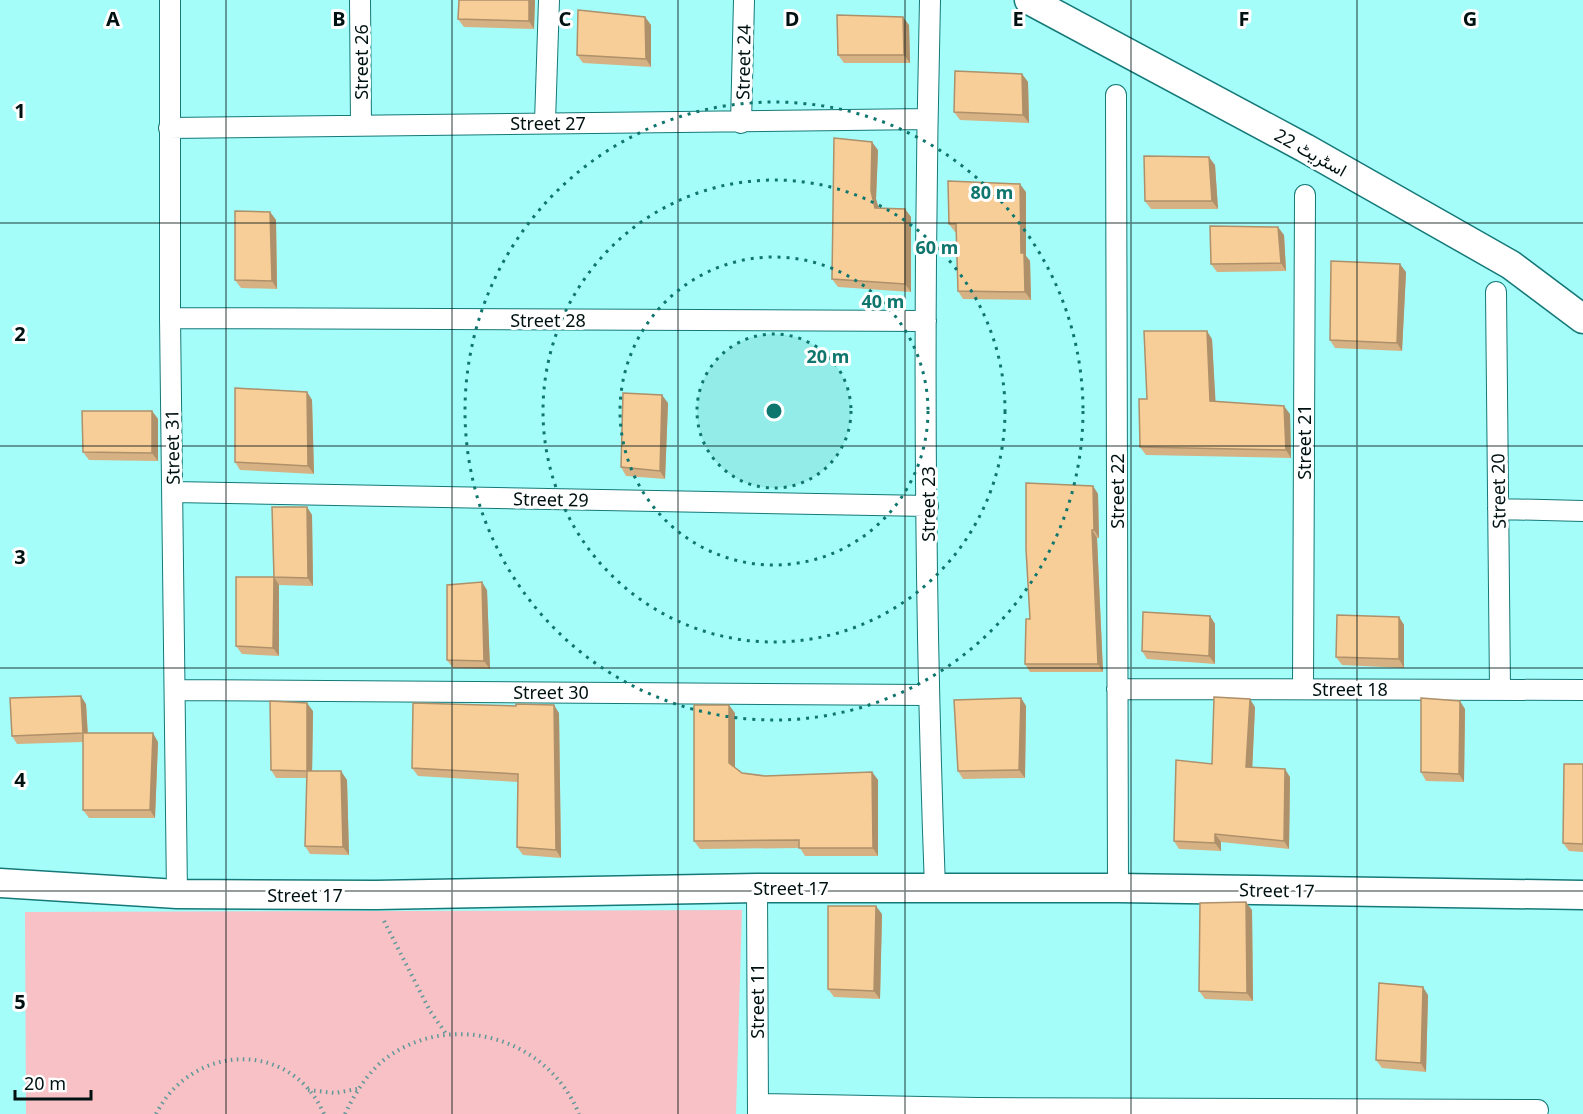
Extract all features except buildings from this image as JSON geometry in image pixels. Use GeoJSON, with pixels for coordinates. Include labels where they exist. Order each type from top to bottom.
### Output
{"type":"FeatureCollection","features":[{"type":"Feature","properties":{"kind":"street","name":"Street 31"},"geometry":{"type":"LineString","coordinates":[[170,0],[170,318],[177,894]]}},
{"type":"Feature","properties":{"kind":"street","name":"Street 26"},"geometry":{"type":"LineString","coordinates":[[360,0],[361,125]]}},
{"type":"Feature","properties":{"kind":"street"},"geometry":{"type":"LineString","coordinates":[[545,122],[549,0]]}},
{"type":"Feature","properties":{"kind":"street","name":"Street 24"},"geometry":{"type":"LineString","coordinates":[[741,123],[744,0]]}},
{"type":"Feature","properties":{"kind":"street","name":"Street 23"},"geometry":{"type":"LineString","coordinates":[[930,0],[926,321],[928,695],[935,888]]}},
{"type":"Feature","properties":{"kind":"street","name":"اسٹریٹ 22"},"geometry":{"type":"LineString","coordinates":[[1029,0],[1305,148],[1491,253],[1511,265],[1583,319]]}},
{"type":"Feature","properties":{"kind":"street","name":"Street 22"},"geometry":{"type":"LineString","coordinates":[[1116,95],[1118,888]]}},
{"type":"Feature","properties":{"kind":"street","name":"Street 27"},"geometry":{"type":"LineString","coordinates":[[169,128],[927,119]]}},
{"type":"Feature","properties":{"kind":"street","name":"Street 21"},"geometry":{"type":"LineString","coordinates":[[1303,689],[1305,195]]}},
{"type":"Feature","properties":{"kind":"street","name":"Street 20"},"geometry":{"type":"LineString","coordinates":[[1496,292],[1500,689]]}},
{"type":"Feature","properties":{"kind":"street","name":"Street 28"},"geometry":{"type":"LineString","coordinates":[[170,318],[926,321]]}},
{"type":"Feature","properties":{"kind":"street","name":"Street 29"},"geometry":{"type":"LineString","coordinates":[[173,492],[928,506]]}},
{"type":"Feature","properties":{"kind":"street"},"geometry":{"type":"LineString","coordinates":[[1498,509],[1583,511]]}},
{"type":"Feature","properties":{"kind":"street","name":"Street 18"},"geometry":{"type":"LineString","coordinates":[[1117,689],[1583,690]]}},
{"type":"Feature","properties":{"kind":"street","name":"Street 30"},"geometry":{"type":"LineString","coordinates":[[175,690],[928,695]]}},
{"type":"Feature","properties":{"kind":"street","name":"Street 17"},"geometry":{"type":"LineString","coordinates":[[0,883],[177,894],[376,896],[757,888],[1118,888],[1583,895]]}},
{"type":"Feature","properties":{"kind":"street","name":"Street 11"},"geometry":{"type":"LineString","coordinates":[[757,888],[758,1109]]}},
{"type":"Feature","properties":{"kind":"street"},"geometry":{"type":"LineString","coordinates":[[758,1109],[1538,1110]]}},
{"type":"Feature","properties":{"kind":"path"},"geometry":{"type":"LineString","coordinates":[[386,929],[430,1011],[447,1035]]}},
{"type":"Feature","properties":{"kind":"path"},"geometry":{"type":"LineString","coordinates":[[345,1114],[357,1089],[388,1056],[426,1038],[468,1033],[509,1042],[544,1063],[571,1094],[579,1114]]}},
{"type":"Feature","properties":{"kind":"path"},"geometry":{"type":"LineString","coordinates":[[156,1114],[166,1096],[188,1074],[215,1062],[244,1059],[273,1065],[299,1080],[319,1102],[324,1114]]}},
{"type":"Feature","properties":{"kind":"path"},"geometry":{"type":"LineString","coordinates":[[308,1090],[335,1093],[357,1089]]}},
{"type":"Feature","properties":{"kind":"shaded area"},"geometry":{"type":"Polygon","coordinates":[[[742,910],[736,1114],[26,1114],[25,912],[742,910]]]}}]}
